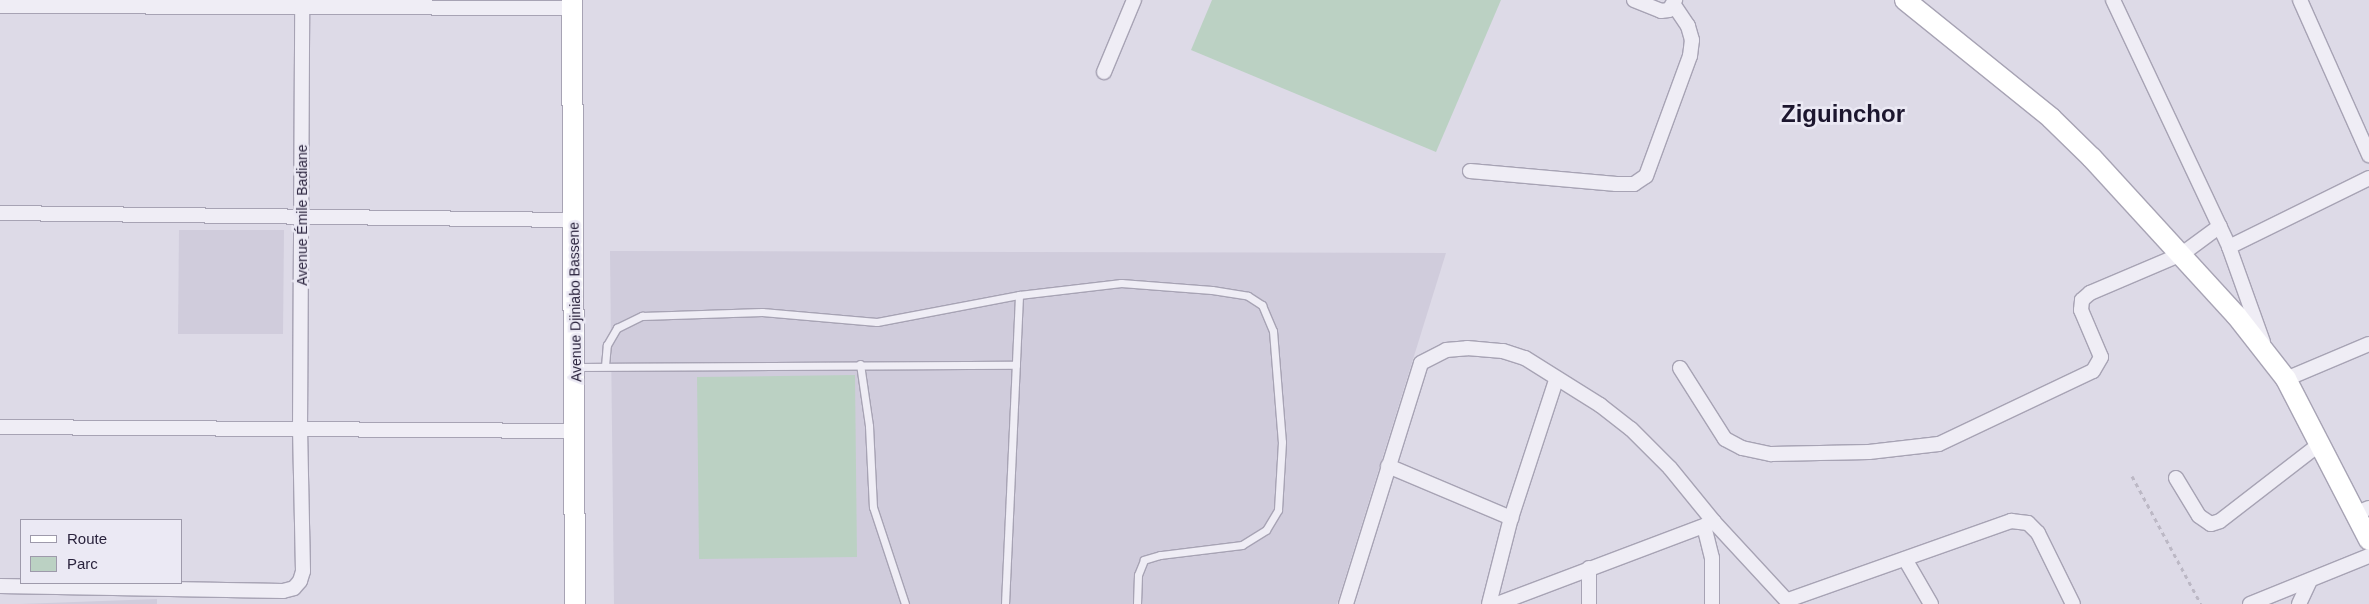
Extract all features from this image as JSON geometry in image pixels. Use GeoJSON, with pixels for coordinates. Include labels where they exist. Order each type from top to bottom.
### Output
{"type":"FeatureCollection","features":[{"type":"Feature","properties":{"kind":"street"},"geometry":{"type":"LineString","coordinates":[[1104,72],[1134,0]]}},
{"type":"Feature","properties":{"kind":"street"},"geometry":{"type":"LineString","coordinates":[[1470,171],[1616,184],[1634,184],[1646,176],[1690,56],[1692,40],[1688,26],[1675,2],[1661,11],[1634,0]]}},
{"type":"Feature","properties":{"kind":"street"},"geometry":{"type":"LineString","coordinates":[[1907,0],[2050,118],[2182,254],[2286,379],[2321,443],[2363,510],[2369,540]]}},
{"type":"Feature","properties":{"kind":"street"},"geometry":{"type":"LineString","coordinates":[[2113,0],[2220,226],[2267,354]]}},
{"type":"Feature","properties":{"kind":"street"},"geometry":{"type":"LineString","coordinates":[[2300,0],[2369,155]]}},
{"type":"Feature","properties":{"kind":"street","name":"Avenue Émile Badiane"},"geometry":{"type":"LineString","coordinates":[[0,586],[283,591],[294,588],[303,571],[300,431],[302,4]]}},
{"type":"Feature","properties":{"kind":"street"},"geometry":{"type":"LineString","coordinates":[[0,6],[572,4]]}},
{"type":"Feature","properties":{"kind":"street","name":"Avenue Djiniabo Bassene"},"geometry":{"type":"LineString","coordinates":[[572,4],[576,366],[576,604]]}},
{"type":"Feature","properties":{"kind":"street"},"geometry":{"type":"LineString","coordinates":[[2229,247],[2369,178]]}},
{"type":"Feature","properties":{"kind":"street"},"geometry":{"type":"LineString","coordinates":[[0,213],[574,220]]}},
{"type":"Feature","properties":{"kind":"street"},"geometry":{"type":"LineString","coordinates":[[1680,368],[1725,439],[1742,448],[1771,454],[1896,450],[1938,444],[2093,371],[2101,357],[2081,310],[2082,300],[2090,293],[2182,254],[2220,226]]}},
{"type":"Feature","properties":{"kind":"street"},"geometry":{"type":"LineString","coordinates":[[2286,379],[2369,344]]}},
{"type":"Feature","properties":{"kind":"street"},"geometry":{"type":"LineString","coordinates":[[1346,604],[1421,363],[1446,350],[1467,348],[1503,351],[1525,358],[1556,380],[1600,405],[1631,429],[1670,468],[1709,524],[1789,602],[2011,521],[2028,524],[2038,533],[2073,604]]}},
{"type":"Feature","properties":{"kind":"street"},"geometry":{"type":"LineString","coordinates":[[1489,604],[1511,518],[1556,380]]}},
{"type":"Feature","properties":{"kind":"street"},"geometry":{"type":"LineString","coordinates":[[0,428],[576,431]]}},
{"type":"Feature","properties":{"kind":"street"},"geometry":{"type":"LineString","coordinates":[[2176,478],[2199,516],[2211,524],[2220,521],[2321,443]]}},
{"type":"Feature","properties":{"kind":"street"},"geometry":{"type":"LineString","coordinates":[[1388,466],[1511,518]]}},
{"type":"Feature","properties":{"kind":"street"},"geometry":{"type":"LineString","coordinates":[[1497,604],[1709,524]]}},
{"type":"Feature","properties":{"kind":"street"},"geometry":{"type":"LineString","coordinates":[[1709,524],[1712,558],[1712,604]]}},
{"type":"Feature","properties":{"kind":"street"},"geometry":{"type":"LineString","coordinates":[[2250,604],[2369,556]]}},
{"type":"Feature","properties":{"kind":"street"},"geometry":{"type":"LineString","coordinates":[[1905,559],[1931,604]]}},
{"type":"Feature","properties":{"kind":"street"},"geometry":{"type":"LineString","coordinates":[[1589,568],[1589,604]]}},
{"type":"Feature","properties":{"kind":"street"},"geometry":{"type":"LineString","coordinates":[[2298,604],[2310,580]]}},
{"type":"Feature","properties":{"kind":"lane"},"geometry":{"type":"LineString","coordinates":[[605,366],[607,345],[617,328],[642,316],[762,312],[877,322],[1019,295],[1121,283],[1212,290],[1248,296],[1262,305],[1273,331],[1282,442],[1278,510],[1266,530],[1242,545],[1160,555],[1144,560],[1138,575],[1137,604]]}},
{"type":"Feature","properties":{"kind":"lane"},"geometry":{"type":"LineString","coordinates":[[1005,604],[1019,295]]}},
{"type":"Feature","properties":{"kind":"lane"},"geometry":{"type":"LineString","coordinates":[[860,364],[869,426],[873,507],[905,604]]}},
{"type":"Feature","properties":{"kind":"lane"},"geometry":{"type":"LineString","coordinates":[[576,366],[1016,365]]}},
{"type":"Feature","properties":{"kind":"path"},"geometry":{"type":"LineString","coordinates":[[2132,476],[2201,604]]}},
{"type":"Feature","properties":{"kind":"shaded area"},"geometry":{"type":"Polygon","coordinates":[[[179,230],[284,230],[283,334],[178,334],[179,230]]]}},
{"type":"Feature","properties":{"kind":"shaded area"},"geometry":{"type":"Polygon","coordinates":[[[610,251],[1446,253],[1337,604],[614,604],[610,251]]]}},
{"type":"Feature","properties":{"kind":"shaded area"},"geometry":{"type":"Polygon","coordinates":[[[157,599],[157,604],[20,604],[157,599]]]}},
{"type":"Feature","properties":{"kind":"green space"},"geometry":{"type":"Polygon","coordinates":[[[1212,0],[1501,0],[1436,152],[1191,50],[1212,0]]]}},
{"type":"Feature","properties":{"kind":"green space"},"geometry":{"type":"Polygon","coordinates":[[[855,375],[857,557],[699,559],[697,377],[855,375]]]}},
{"type":"Feature","properties":{"kind":"district","name":"Ziguinchor"},"geometry":{"type":"Point","coordinates":[1843,114]}}]}
